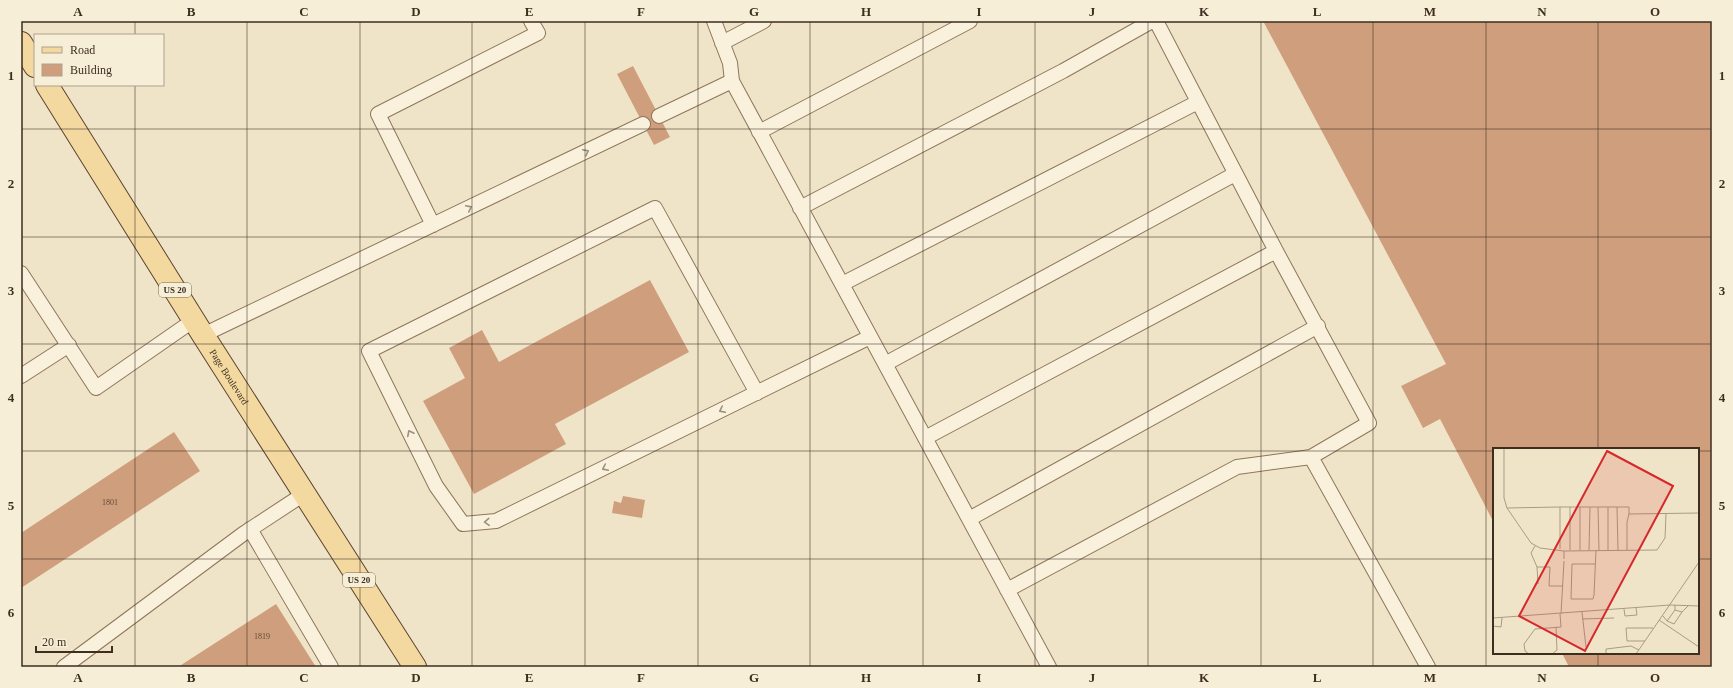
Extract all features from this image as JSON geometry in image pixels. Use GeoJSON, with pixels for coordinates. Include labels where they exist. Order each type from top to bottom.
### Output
{"type":"FeatureCollection","features":[{"type":"Feature","properties":{"kind":"main road"},"geometry":{"type":"LineString","coordinates":[[21,43],[34,64]]}},
{"type":"Feature","properties":{"kind":"main road","name":"Page Boulevard"},"geometry":{"type":"LineString","coordinates":[[48,86],[198,328],[415,667]]}},
{"type":"Feature","properties":{"kind":"lane"},"geometry":{"type":"LineString","coordinates":[[433,225],[378,114],[538,33],[532,21]]}},
{"type":"Feature","properties":{"kind":"lane"},"geometry":{"type":"LineString","coordinates":[[714,21],[730,63],[732,81],[1048,667]]}},
{"type":"Feature","properties":{"kind":"lane"},"geometry":{"type":"LineString","coordinates":[[722,43],[764,21]]}},
{"type":"Feature","properties":{"kind":"lane"},"geometry":{"type":"LineString","coordinates":[[759,132],[970,21]]}},
{"type":"Feature","properties":{"kind":"lane"},"geometry":{"type":"LineString","coordinates":[[800,208],[1063,71],[1152,21]]}},
{"type":"Feature","properties":{"kind":"lane"},"geometry":{"type":"LineString","coordinates":[[1007,590],[1237,467],[1311,457],[1369,423],[1235,174],[1156,21]]}},
{"type":"Feature","properties":{"kind":"lane"},"geometry":{"type":"LineString","coordinates":[[659,116],[732,81]]}},
{"type":"Feature","properties":{"kind":"lane"},"geometry":{"type":"LineString","coordinates":[[842,284],[1198,102]]}},
{"type":"Feature","properties":{"kind":"lane"},"geometry":{"type":"LineString","coordinates":[[21,272],[96,388],[198,328],[433,225],[643,124]]}},
{"type":"Feature","properties":{"kind":"lane"},"geometry":{"type":"LineString","coordinates":[[885,364],[1235,174]]}},
{"type":"Feature","properties":{"kind":"lane"},"geometry":{"type":"LineString","coordinates":[[756,393],[655,208],[369,351],[436,486],[463,524],[496,521],[870,337]]}},
{"type":"Feature","properties":{"kind":"lane"},"geometry":{"type":"LineString","coordinates":[[925,438],[1276,251]]}},
{"type":"Feature","properties":{"kind":"lane"},"geometry":{"type":"LineString","coordinates":[[969,519],[1318,326]]}},
{"type":"Feature","properties":{"kind":"lane"},"geometry":{"type":"LineString","coordinates":[[21,376],[69,346]]}},
{"type":"Feature","properties":{"kind":"lane"},"geometry":{"type":"LineString","coordinates":[[1311,457],[1428,667]]}},
{"type":"Feature","properties":{"kind":"lane"},"geometry":{"type":"LineString","coordinates":[[64,667],[250,529],[304,494]]}},
{"type":"Feature","properties":{"kind":"lane"},"geometry":{"type":"LineString","coordinates":[[250,529],[330,667]]}},
{"type":"Feature","properties":{"kind":"building"},"geometry":{"type":"Polygon","coordinates":[[[1263,21],[1712,21],[1712,667],[1569,667],[1562,654],[1699,654],[1699,448],[1493,448],[1493,521],[1440,419],[1423,428],[1401,386],[1446,364],[1263,21]]]}},
{"type":"Feature","properties":{"kind":"building"},"geometry":{"type":"Polygon","coordinates":[[[633,66],[670,137],[654,145],[617,74],[633,66]]]}},
{"type":"Feature","properties":{"kind":"building"},"geometry":{"type":"Polygon","coordinates":[[[650,280],[689,352],[555,424],[566,444],[474,494],[423,401],[465,378],[449,348],[482,330],[499,362],[650,280]]]}},
{"type":"Feature","properties":{"kind":"building"},"geometry":{"type":"Polygon","coordinates":[[[174,432],[200,471],[21,588],[21,533],[174,432]]]}},
{"type":"Feature","properties":{"kind":"building"},"geometry":{"type":"Polygon","coordinates":[[[623,496],[645,500],[642,518],[612,513],[614,501],[621,503],[623,496]]]}},
{"type":"Feature","properties":{"kind":"building"},"geometry":{"type":"Polygon","coordinates":[[[276,604],[316,667],[178,667],[276,604]]]}}]}
